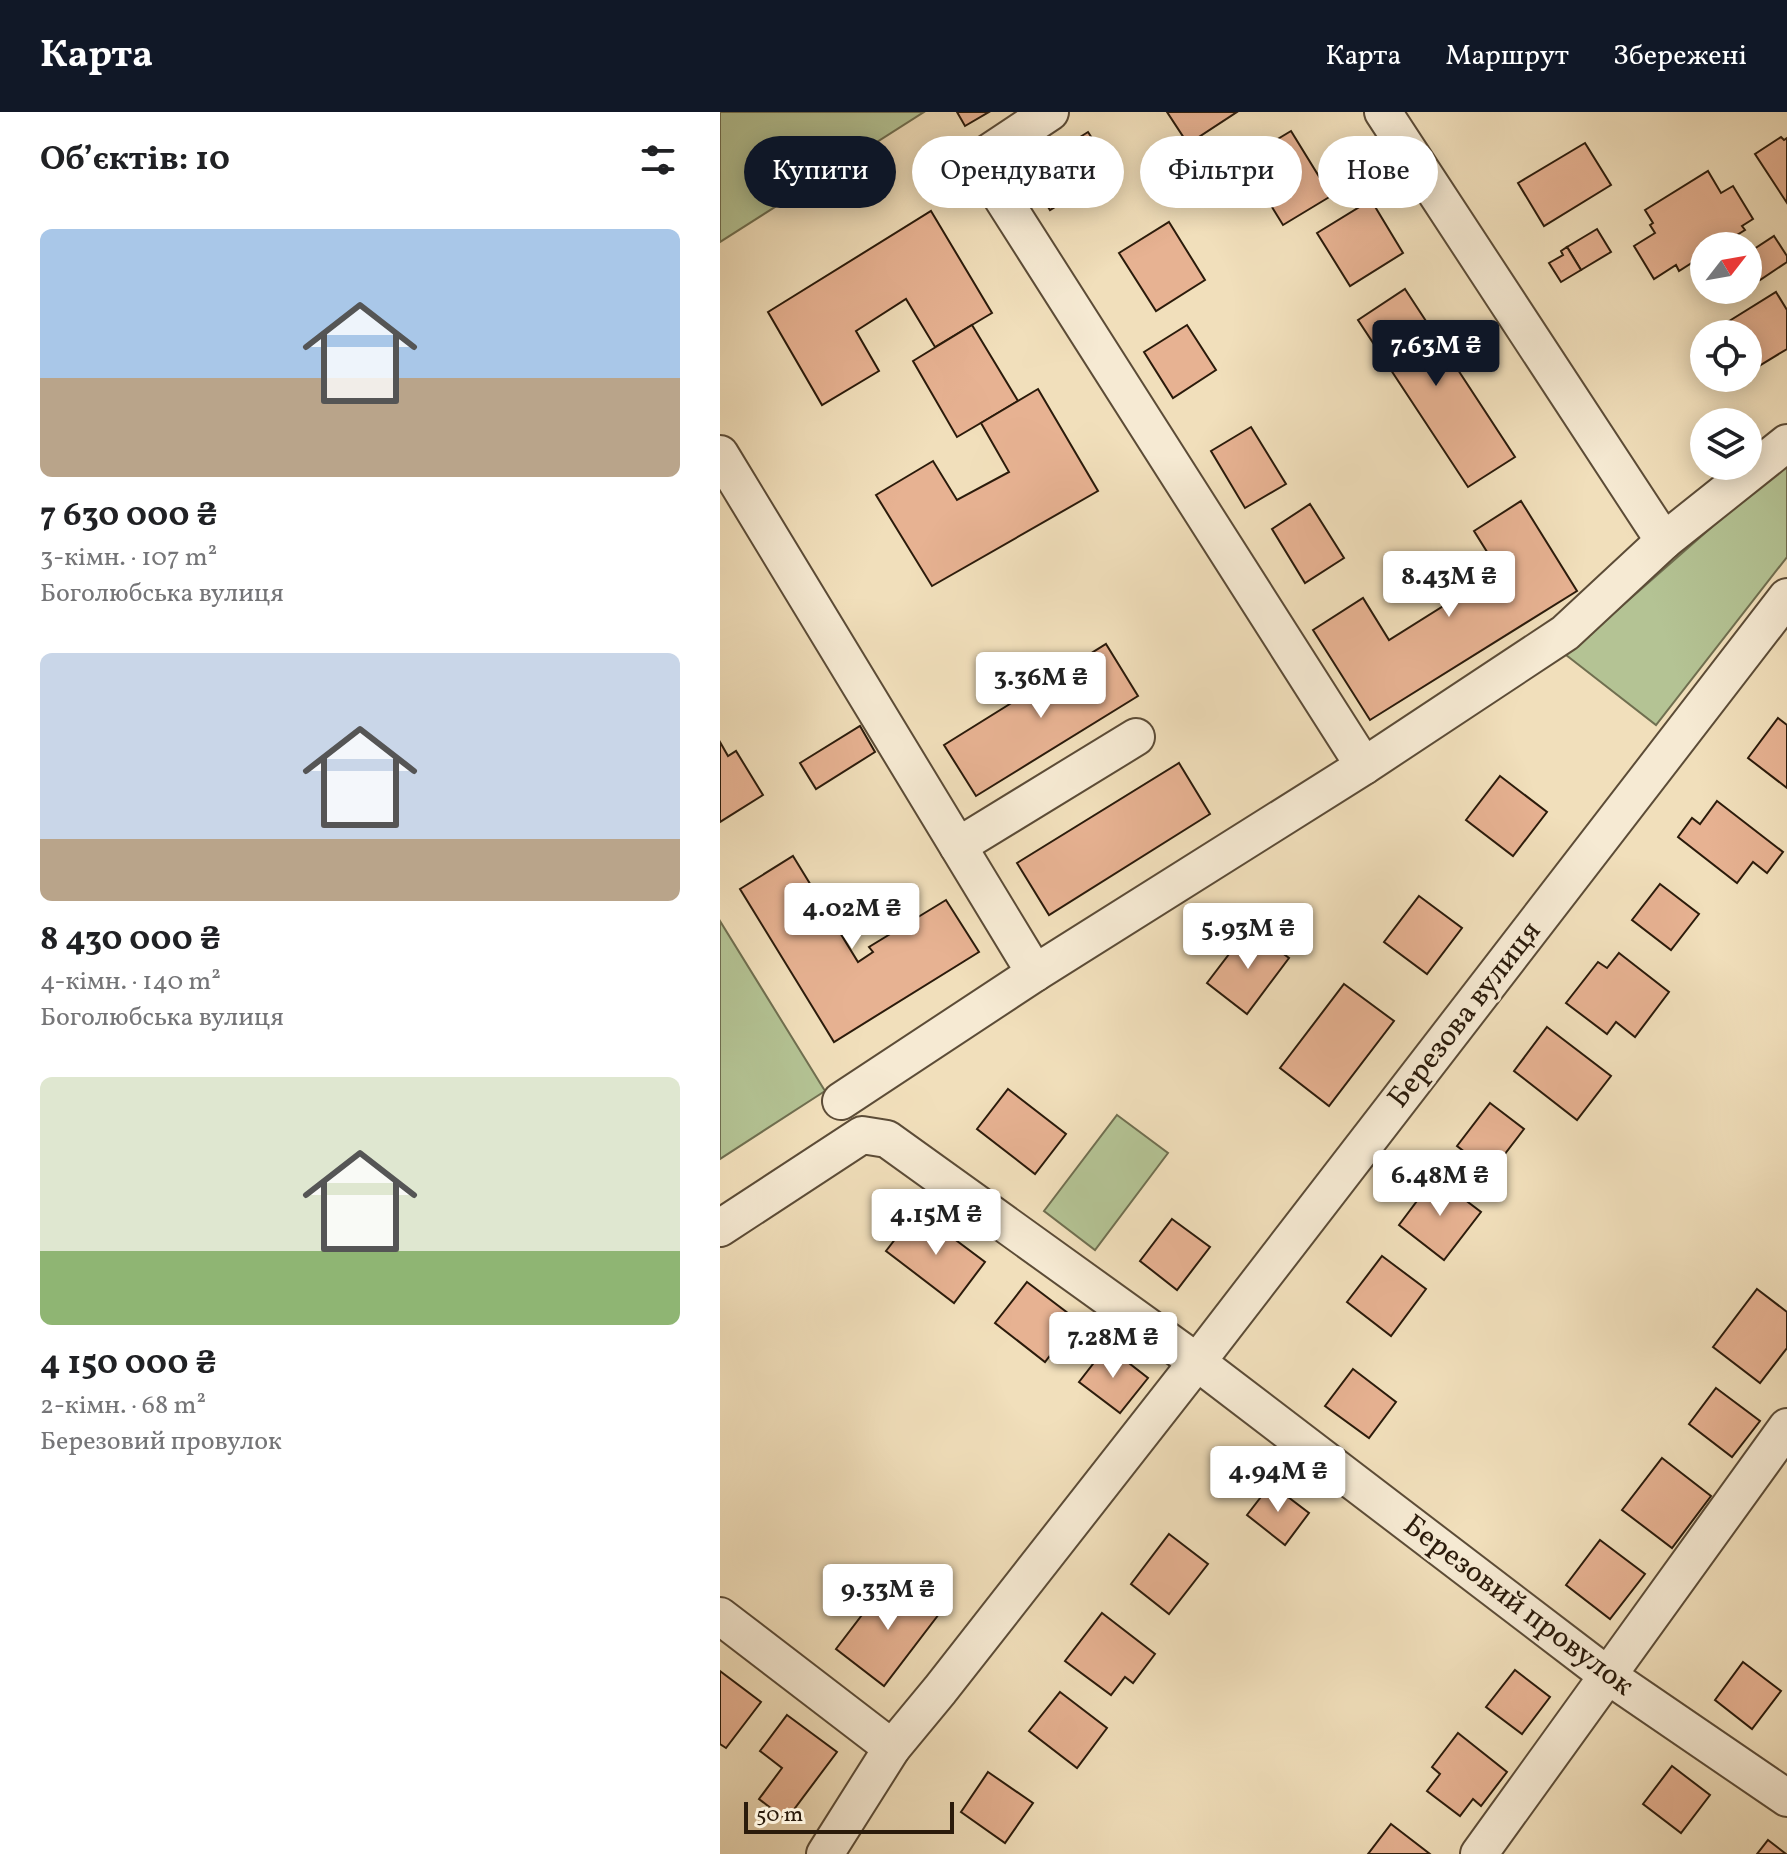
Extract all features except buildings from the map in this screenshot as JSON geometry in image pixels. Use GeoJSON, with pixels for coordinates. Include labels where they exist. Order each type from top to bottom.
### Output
{"type":"FeatureCollection","features":[{"type":"Feature","properties":{"kind":"street"},"geometry":{"type":"LineString","coordinates":[[1050,112],[978,160],[1364,766]]}},
{"type":"Feature","properties":{"kind":"street"},"geometry":{"type":"LineString","coordinates":[[1383,112],[1664,541]]}},
{"type":"Feature","properties":{"kind":"street"},"geometry":{"type":"LineString","coordinates":[[841,1101],[1035,973],[1364,766],[1565,633],[1664,541],[1787,443]]}},
{"type":"Feature","properties":{"kind":"street"},"geometry":{"type":"LineString","coordinates":[[720,454],[1035,973]]}},
{"type":"Feature","properties":{"kind":"street","name":"Березова вулиця"},"geometry":{"type":"LineString","coordinates":[[825,1854],[892,1748],[1197,1362],[1787,597]]}},
{"type":"Feature","properties":{"kind":"street"},"geometry":{"type":"LineString","coordinates":[[958,846],[1136,737]]}},
{"type":"Feature","properties":{"kind":"street","name":"Березовий провулок"},"geometry":{"type":"LineString","coordinates":[[720,1228],[862,1135],[887,1139],[1197,1362],[1607,1675],[1787,1798]]}},
{"type":"Feature","properties":{"kind":"street"},"geometry":{"type":"LineString","coordinates":[[1479,1854],[1787,1427]]}},
{"type":"Feature","properties":{"kind":"street"},"geometry":{"type":"LineString","coordinates":[[720,1616],[892,1748]]}},
{"type":"Feature","properties":{"kind":"green space"},"geometry":{"type":"Polygon","coordinates":[[[720,112],[924,112],[886,136],[744,136],[744,208],[773,208],[720,242],[720,112]]]}},
{"type":"Feature","properties":{"kind":"green space"},"geometry":{"type":"Polygon","coordinates":[[[1787,461],[1787,557],[1656,725],[1566,655],[1787,461]]]}},
{"type":"Feature","properties":{"kind":"green space"},"geometry":{"type":"Polygon","coordinates":[[[720,921],[825,1091],[720,1159],[720,921]]]}},
{"type":"Feature","properties":{"kind":"green space"},"geometry":{"type":"Polygon","coordinates":[[[1117,1115],[1168,1153],[1095,1250],[1044,1211],[1117,1115]]]}}]}
